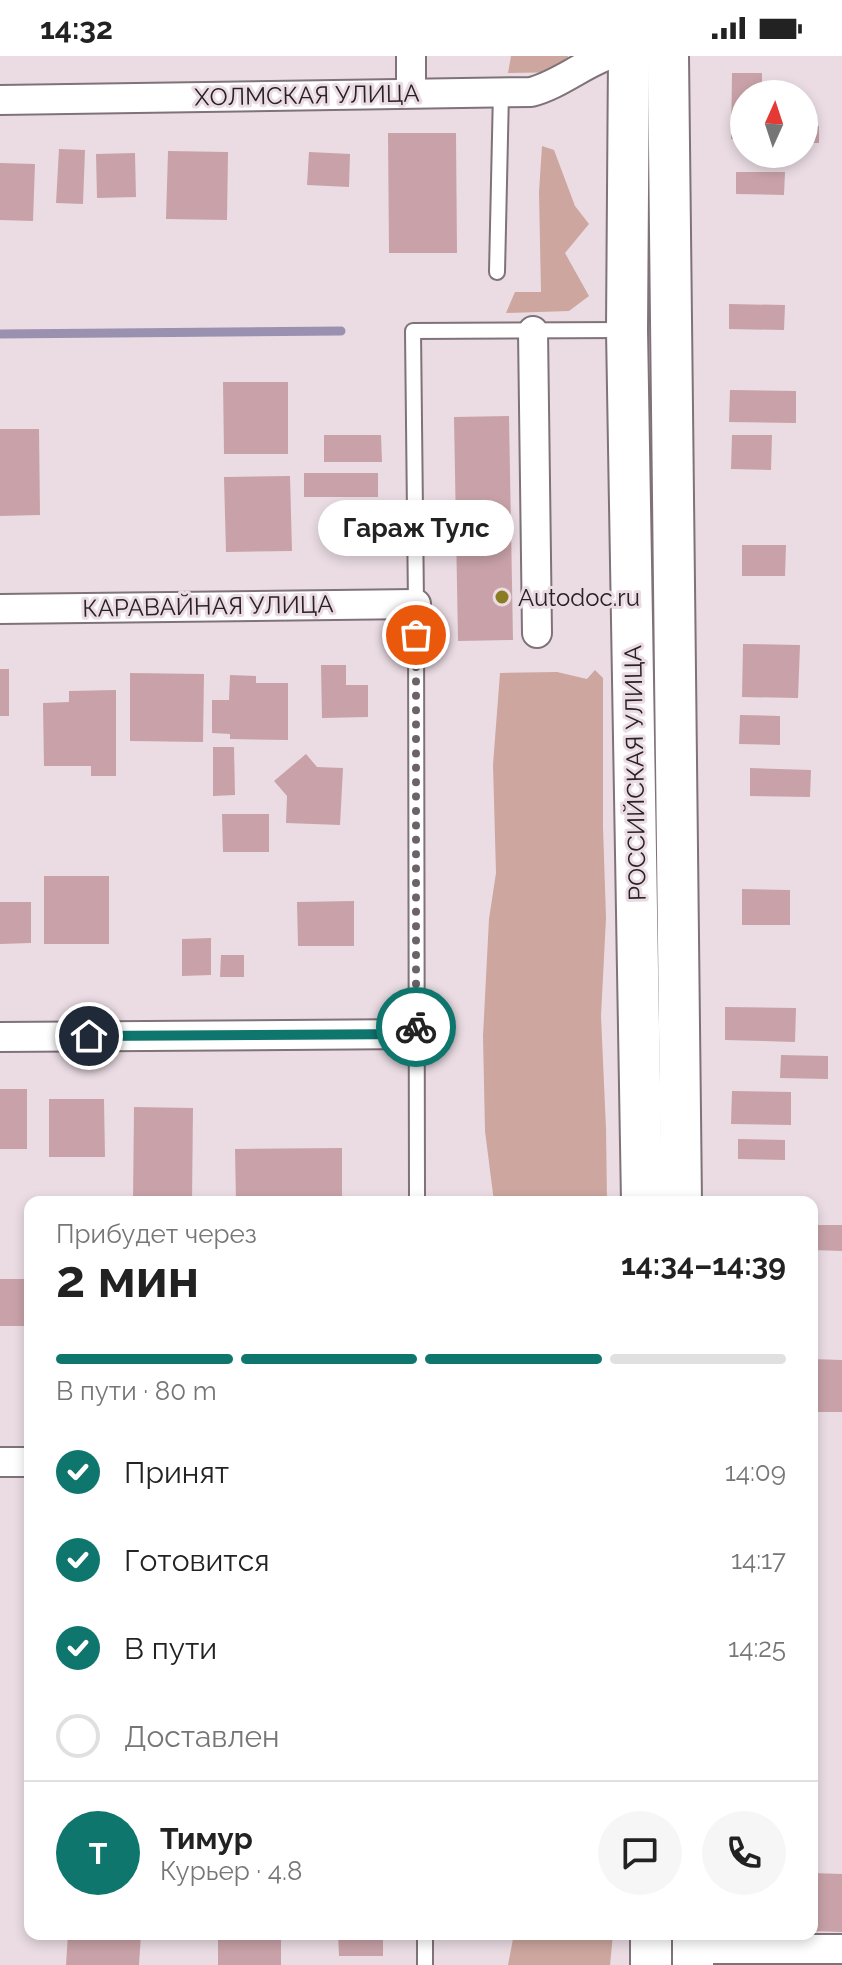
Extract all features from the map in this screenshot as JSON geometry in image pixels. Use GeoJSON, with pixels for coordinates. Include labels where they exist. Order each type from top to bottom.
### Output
{"type":"FeatureCollection","features":[{"type":"Feature","properties":{"kind":"main road","name":"РОССИЙСКАЯ УЛИЦА"},"geometry":{"type":"LineString","coordinates":[[629,56],[627,330],[642,1196]]}},
{"type":"Feature","properties":{"kind":"main road","name":"РОССИЙСКАЯ УЛИЦА"},"geometry":{"type":"LineString","coordinates":[[668,56],[681,1196]]}},
{"type":"Feature","properties":{"kind":"street"},"geometry":{"type":"LineString","coordinates":[[411,56],[411,93]]}},
{"type":"Feature","properties":{"kind":"street","name":"ХОЛМСКАЯ УЛИЦА"},"geometry":{"type":"LineString","coordinates":[[0,100],[531,92],[547,88],[606,56]]}},
{"type":"Feature","properties":{"kind":"street"},"geometry":{"type":"LineString","coordinates":[[533,331],[537,633]]}},
{"type":"Feature","properties":{"kind":"street","name":"КАРАВАЙНАЯ УЛИЦА"},"geometry":{"type":"LineString","coordinates":[[0,609],[416,604]]}},
{"type":"Feature","properties":{"kind":"street"},"geometry":{"type":"LineString","coordinates":[[0,1037],[416,1034]]}},
{"type":"Feature","properties":{"kind":"street"},"geometry":{"type":"LineString","coordinates":[[0,1462],[24,1462]]}},
{"type":"Feature","properties":{"kind":"street"},"geometry":{"type":"LineString","coordinates":[[672,1949],[842,1949]]}},
{"type":"Feature","properties":{"kind":"lane"},"geometry":{"type":"LineString","coordinates":[[497,272],[501,92]]}},
{"type":"Feature","properties":{"kind":"lane"},"geometry":{"type":"LineString","coordinates":[[417,1196],[413,331],[627,330]]}},
{"type":"Feature","properties":{"kind":"lane"},"geometry":{"type":"LineString","coordinates":[[425,1940],[425,1965]]}},
{"type":"Feature","properties":{"kind":"shaded area"},"geometry":{"type":"Polygon","coordinates":[[[511,56],[568,56],[566,72],[508,73],[511,56]]]}},
{"type":"Feature","properties":{"kind":"shaded area"},"geometry":{"type":"Polygon","coordinates":[[[542,146],[554,150],[575,206],[589,224],[565,253],[589,296],[569,311],[506,313],[515,292],[541,292],[539,192],[542,146]]]}},
{"type":"Feature","properties":{"kind":"shaded area"},"geometry":{"type":"Polygon","coordinates":[[[595,670],[603,678],[606,918],[601,1016],[607,1196],[493,1196],[485,1131],[483,1036],[489,919],[496,873],[493,765],[500,673],[557,672],[587,679],[595,670]]]}},
{"type":"Feature","properties":{"kind":"shaded area"},"geometry":{"type":"Polygon","coordinates":[[[513,1940],[612,1940],[610,1965],[508,1965],[513,1940]]]}},
{"type":"Feature","properties":{"kind":"building"},"geometry":{"type":"Polygon","coordinates":[[[732,73],[762,73],[762,80],[732,80],[732,73]]]}},
{"type":"Feature","properties":{"kind":"building"},"geometry":{"type":"Polygon","coordinates":[[[388,133],[456,133],[457,253],[389,253],[388,133]]]}},
{"type":"Feature","properties":{"kind":"building"},"geometry":{"type":"Polygon","coordinates":[[[59,149],[85,150],[83,204],[56,203],[59,149]]]}},
{"type":"Feature","properties":{"kind":"building"},"geometry":{"type":"Polygon","coordinates":[[[168,151],[228,152],[227,220],[166,219],[168,151]]]}},
{"type":"Feature","properties":{"kind":"building"},"geometry":{"type":"Polygon","coordinates":[[[309,152],[350,154],[349,187],[307,185],[309,152]]]}},
{"type":"Feature","properties":{"kind":"building"},"geometry":{"type":"Polygon","coordinates":[[[135,153],[136,197],[97,198],[96,154],[135,153]]]}},
{"type":"Feature","properties":{"kind":"building"},"geometry":{"type":"Polygon","coordinates":[[[0,163],[35,164],[33,221],[0,220],[0,163]]]}},
{"type":"Feature","properties":{"kind":"building"},"geometry":{"type":"Polygon","coordinates":[[[736,172],[785,172],[784,195],[736,194],[736,172]]]}},
{"type":"Feature","properties":{"kind":"building"},"geometry":{"type":"Polygon","coordinates":[[[729,304],[785,305],[784,330],[729,329],[729,304]]]}},
{"type":"Feature","properties":{"kind":"building"},"geometry":{"type":"Polygon","coordinates":[[[223,382],[288,382],[288,454],[224,454],[223,382]]]}},
{"type":"Feature","properties":{"kind":"building"},"geometry":{"type":"Polygon","coordinates":[[[730,390],[796,391],[796,423],[729,422],[730,390]]]}},
{"type":"Feature","properties":{"kind":"building"},"geometry":{"type":"Polygon","coordinates":[[[509,416],[513,640],[458,641],[454,417],[509,416]]]}},
{"type":"Feature","properties":{"kind":"building"},"geometry":{"type":"Polygon","coordinates":[[[0,429],[39,429],[40,515],[0,516],[0,429]]]}},
{"type":"Feature","properties":{"kind":"building"},"geometry":{"type":"Polygon","coordinates":[[[324,435],[381,435],[382,462],[324,462],[324,435]]]}},
{"type":"Feature","properties":{"kind":"building"},"geometry":{"type":"Polygon","coordinates":[[[732,435],[772,435],[771,470],[731,469],[732,435]]]}},
{"type":"Feature","properties":{"kind":"building"},"geometry":{"type":"Polygon","coordinates":[[[304,473],[378,473],[378,497],[304,497],[304,473]]]}},
{"type":"Feature","properties":{"kind":"building"},"geometry":{"type":"Polygon","coordinates":[[[290,476],[292,551],[226,552],[224,477],[290,476]]]}},
{"type":"Feature","properties":{"kind":"building"},"geometry":{"type":"Polygon","coordinates":[[[742,545],[786,545],[785,576],[742,576],[742,545]]]}},
{"type":"Feature","properties":{"kind":"building"},"geometry":{"type":"Polygon","coordinates":[[[743,644],[800,645],[798,698],[742,697],[743,644]]]}},
{"type":"Feature","properties":{"kind":"building"},"geometry":{"type":"Polygon","coordinates":[[[321,665],[346,665],[346,685],[368,685],[368,717],[322,718],[321,665]]]}},
{"type":"Feature","properties":{"kind":"building"},"geometry":{"type":"Polygon","coordinates":[[[0,669],[9,669],[9,716],[0,716],[0,669]]]}},
{"type":"Feature","properties":{"kind":"building"},"geometry":{"type":"Polygon","coordinates":[[[130,673],[204,674],[203,742],[130,741],[130,673]]]}},
{"type":"Feature","properties":{"kind":"building"},"geometry":{"type":"Polygon","coordinates":[[[230,675],[256,676],[256,683],[288,683],[288,740],[230,739],[230,734],[212,733],[212,700],[229,700],[230,675]]]}},
{"type":"Feature","properties":{"kind":"building"},"geometry":{"type":"Polygon","coordinates":[[[116,690],[116,776],[91,776],[91,766],[44,766],[43,703],[69,702],[69,691],[116,690]]]}},
{"type":"Feature","properties":{"kind":"building"},"geometry":{"type":"Polygon","coordinates":[[[740,715],[780,716],[780,745],[739,744],[740,715]]]}},
{"type":"Feature","properties":{"kind":"building"},"geometry":{"type":"Polygon","coordinates":[[[213,747],[234,747],[235,795],[213,796],[213,747]]]}},
{"type":"Feature","properties":{"kind":"building"},"geometry":{"type":"Polygon","coordinates":[[[306,754],[317,767],[343,768],[340,825],[286,823],[287,796],[274,781],[306,754]]]}},
{"type":"Feature","properties":{"kind":"building"},"geometry":{"type":"Polygon","coordinates":[[[750,768],[811,770],[810,797],[750,796],[750,768]]]}},
{"type":"Feature","properties":{"kind":"building"},"geometry":{"type":"Polygon","coordinates":[[[222,814],[269,814],[269,852],[223,852],[222,814]]]}},
{"type":"Feature","properties":{"kind":"building"},"geometry":{"type":"Polygon","coordinates":[[[44,876],[109,876],[109,944],[44,944],[44,876]]]}},
{"type":"Feature","properties":{"kind":"building"},"geometry":{"type":"Polygon","coordinates":[[[742,889],[790,890],[790,925],[742,925],[742,889]]]}},
{"type":"Feature","properties":{"kind":"building"},"geometry":{"type":"Polygon","coordinates":[[[354,901],[354,946],[298,946],[297,902],[354,901]]]}},
{"type":"Feature","properties":{"kind":"building"},"geometry":{"type":"Polygon","coordinates":[[[0,902],[31,902],[31,943],[0,944],[0,902]]]}},
{"type":"Feature","properties":{"kind":"building"},"geometry":{"type":"Polygon","coordinates":[[[211,938],[211,975],[182,976],[182,939],[211,938]]]}},
{"type":"Feature","properties":{"kind":"building"},"geometry":{"type":"Polygon","coordinates":[[[221,955],[244,955],[244,977],[220,977],[221,955]]]}},
{"type":"Feature","properties":{"kind":"building"},"geometry":{"type":"Polygon","coordinates":[[[725,1007],[796,1008],[795,1042],[725,1040],[725,1007]]]}},
{"type":"Feature","properties":{"kind":"building"},"geometry":{"type":"Polygon","coordinates":[[[781,1055],[828,1056],[828,1079],[780,1078],[781,1055]]]}},
{"type":"Feature","properties":{"kind":"building"},"geometry":{"type":"Polygon","coordinates":[[[0,1089],[27,1089],[27,1149],[0,1149],[0,1089]]]}},
{"type":"Feature","properties":{"kind":"building"},"geometry":{"type":"Polygon","coordinates":[[[732,1091],[791,1092],[791,1125],[731,1124],[732,1091]]]}},
{"type":"Feature","properties":{"kind":"building"},"geometry":{"type":"Polygon","coordinates":[[[49,1099],[104,1099],[105,1157],[49,1157],[49,1099]]]}},
{"type":"Feature","properties":{"kind":"building"},"geometry":{"type":"Polygon","coordinates":[[[134,1107],[193,1108],[192,1196],[133,1196],[134,1107]]]}},
{"type":"Feature","properties":{"kind":"building"},"geometry":{"type":"Polygon","coordinates":[[[738,1139],[785,1140],[785,1160],[738,1159],[738,1139]]]}},
{"type":"Feature","properties":{"kind":"building"},"geometry":{"type":"Polygon","coordinates":[[[342,1148],[342,1196],[236,1196],[235,1149],[342,1148]]]}},
{"type":"Feature","properties":{"kind":"building"},"geometry":{"type":"Polygon","coordinates":[[[818,1225],[842,1225],[842,1251],[818,1250],[818,1225]]]}},
{"type":"Feature","properties":{"kind":"building"},"geometry":{"type":"Polygon","coordinates":[[[0,1279],[24,1279],[24,1326],[0,1326],[0,1279]]]}},
{"type":"Feature","properties":{"kind":"building"},"geometry":{"type":"Polygon","coordinates":[[[818,1359],[842,1360],[842,1412],[818,1412],[818,1359]]]}},
{"type":"Feature","properties":{"kind":"building"},"geometry":{"type":"Polygon","coordinates":[[[818,1873],[842,1874],[842,1932],[818,1931],[818,1873]]]}},
{"type":"Feature","properties":{"kind":"building"},"geometry":{"type":"Polygon","coordinates":[[[68,1940],[141,1940],[139,1965],[66,1965],[68,1940]]]}},
{"type":"Feature","properties":{"kind":"building"},"geometry":{"type":"Polygon","coordinates":[[[218,1940],[281,1940],[281,1965],[218,1965],[218,1940]]]}},
{"type":"Feature","properties":{"kind":"building"},"geometry":{"type":"Polygon","coordinates":[[[338,1940],[383,1940],[383,1956],[339,1956],[338,1940]]]}},
{"type":"Feature","properties":{"kind":"waterway"},"geometry":{"type":"LineString","coordinates":[[0,334],[341,331]]}},
{"type":"Feature","properties":{"kind":"way so far"},"geometry":{"type":"LineString","coordinates":[[416,635],[416,1027]]}},
{"type":"Feature","properties":{"kind":"place","name":"Autodoc.ru"},"geometry":{"type":"Point","coordinates":[502,597]}},
{"type":"Feature","properties":{"kind":"place","name":"Гараж Тулс"},"geometry":{"type":"Point","coordinates":[416,635]}},
{"type":"Feature","properties":{"kind":"route"},"geometry":{"type":"LineString","coordinates":[[89,1036],[416,1034],[416,1027]]}}]}
